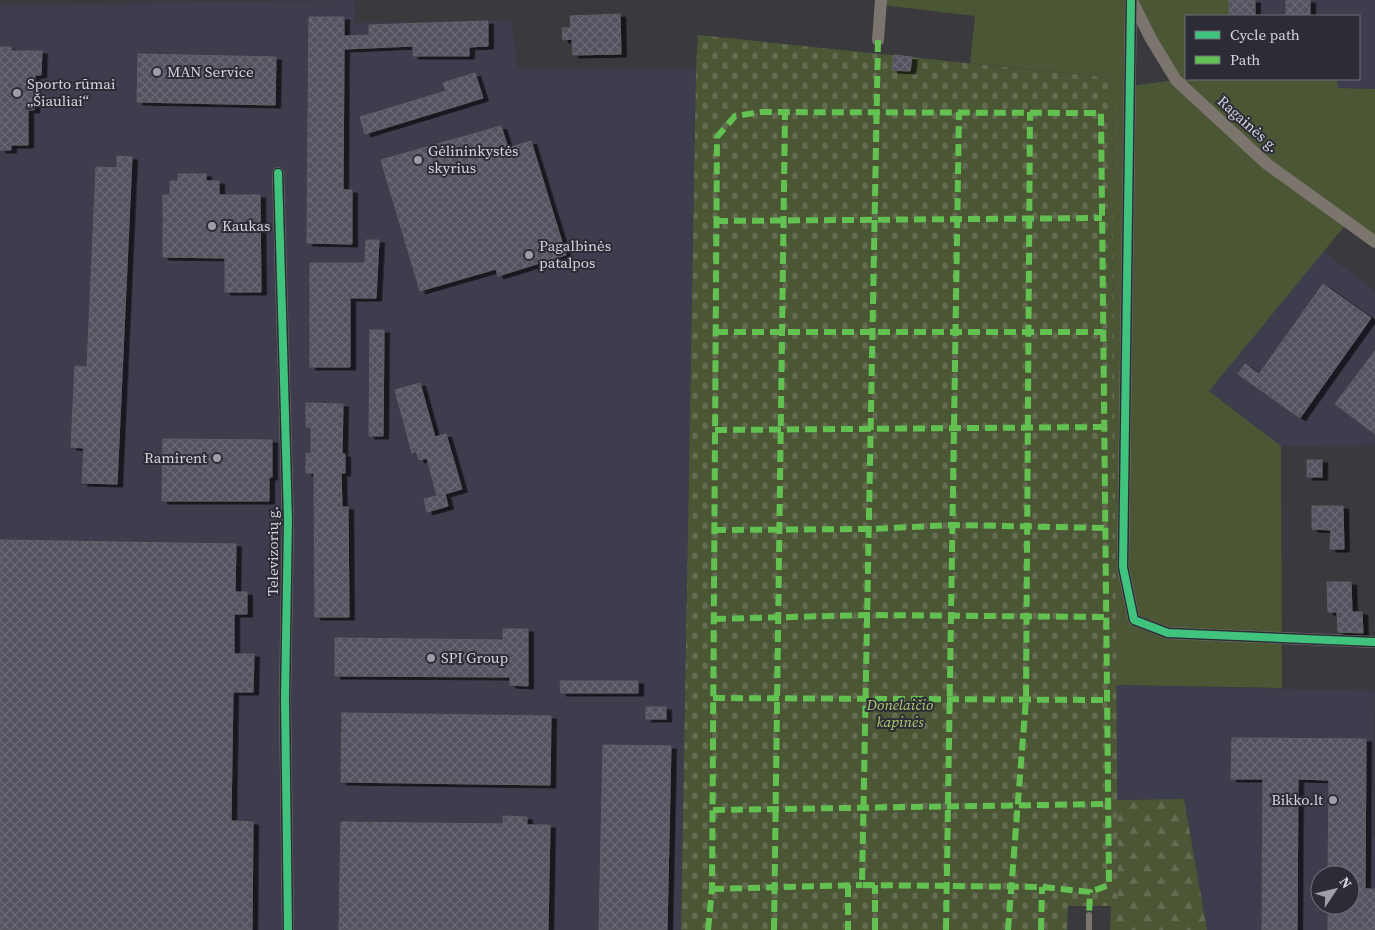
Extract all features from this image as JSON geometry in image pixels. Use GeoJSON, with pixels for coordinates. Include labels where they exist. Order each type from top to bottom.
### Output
{"type":"FeatureCollection","features":[{"type":"Feature","properties":{"kind":"street"},"geometry":{"type":"LineString","coordinates":[[878,40],[881,0]]}},
{"type":"Feature","properties":{"kind":"street"},"geometry":{"type":"LineString","coordinates":[[1131,0],[1123,567],[1134,620],[1168,633],[1375,642]]}},
{"type":"Feature","properties":{"kind":"street","name":"Ragainės g."},"geometry":{"type":"LineString","coordinates":[[1131,0],[1151,39],[1176,80],[1268,164],[1375,242]]}},
{"type":"Feature","properties":{"kind":"street","name":"Televizorių g."},"geometry":{"type":"LineString","coordinates":[[278,173],[288,520],[285,698],[288,930]]}},
{"type":"Feature","properties":{"kind":"lane"},"geometry":{"type":"LineString","coordinates":[[1089,915],[1089,930]]}},
{"type":"Feature","properties":{"kind":"shaded area"},"geometry":{"type":"Polygon","coordinates":[[[355,0],[355,23],[511,20],[518,69],[696,69],[681,930],[0,930],[0,5],[355,0]]]}},
{"type":"Feature","properties":{"kind":"shaded area"},"geometry":{"type":"Polygon","coordinates":[[[1229,0],[1375,0],[1375,89],[1337,88],[1337,80],[1360,80],[1360,15],[1229,15],[1229,0]]]}},
{"type":"Feature","properties":{"kind":"shaded area"},"geometry":{"type":"Polygon","coordinates":[[[1323,251],[1375,291],[1375,445],[1281,446],[1209,391],[1323,251]]]}},
{"type":"Feature","properties":{"kind":"shaded area"},"geometry":{"type":"Polygon","coordinates":[[[1116,685],[1375,691],[1373,835],[1375,836],[1375,930],[1207,930],[1184,799],[1117,800],[1116,685]]]}},
{"type":"Feature","properties":{"kind":"green space"},"geometry":{"type":"Polygon","coordinates":[[[881,0],[1131,0],[1229,0],[1229,15],[1185,15],[1185,80],[1337,80],[1338,88],[1375,89],[1375,242],[1348,222],[1209,391],[1281,446],[1282,688],[1116,685],[1112,78],[970,63],[975,16],[882,5],[881,0]],[[1131,0],[1131,86],[1175,80],[1131,0]]]}},
{"type":"Feature","properties":{"kind":"green space","name":"Donelaičio kapinės"},"geometry":{"type":"Polygon","coordinates":[[[698,35],[1112,78],[1118,906],[1068,906],[1067,930],[681,930],[698,35]]]}},
{"type":"Feature","properties":{"kind":"green space"},"geometry":{"type":"Polygon","coordinates":[[[1184,799],[1207,930],[1110,930],[1111,906],[1118,906],[1117,800],[1184,799]]]}},
{"type":"Feature","properties":{"kind":"building"},"geometry":{"type":"Polygon","coordinates":[[[1229,0],[1255,0],[1255,15],[1229,15],[1229,0]]]}},
{"type":"Feature","properties":{"kind":"building"},"geometry":{"type":"Polygon","coordinates":[[[1286,0],[1310,0],[1310,15],[1286,15],[1286,0]]]}},
{"type":"Feature","properties":{"kind":"building"},"geometry":{"type":"Polygon","coordinates":[[[620,14],[621,54],[573,55],[572,39],[563,40],[562,28],[571,28],[570,16],[620,14]]]}},
{"type":"Feature","properties":{"kind":"building"},"geometry":{"type":"Polygon","coordinates":[[[309,17],[344,17],[344,36],[369,35],[369,25],[488,21],[488,46],[469,47],[469,56],[413,56],[413,46],[344,49],[343,190],[352,190],[352,244],[307,243],[309,17]]]}},
{"type":"Feature","properties":{"kind":"building","name":"Sporto rūmai „Šiauliai“"},"geometry":{"type":"Polygon","coordinates":[[[0,47],[11,47],[11,51],[42,51],[41,75],[35,75],[34,110],[28,110],[28,145],[11,145],[11,150],[0,150],[0,47]]]}},
{"type":"Feature","properties":{"kind":"building"},"geometry":{"type":"Polygon","coordinates":[[[138,54],[276,57],[275,105],[137,102],[138,54]]]}},
{"type":"Feature","properties":{"kind":"building"},"geometry":{"type":"Polygon","coordinates":[[[894,55],[912,57],[910,71],[892,70],[894,55]]]}},
{"type":"Feature","properties":{"kind":"building"},"geometry":{"type":"Polygon","coordinates":[[[475,73],[483,98],[365,134],[360,117],[446,91],[443,83],[475,73]]]}},
{"type":"Feature","properties":{"kind":"building"},"geometry":{"type":"Polygon","coordinates":[[[501,126],[508,148],[531,141],[566,255],[498,276],[496,269],[420,291],[381,160],[501,126]]]}},
{"type":"Feature","properties":{"kind":"building"},"geometry":{"type":"Polygon","coordinates":[[[117,156],[132,157],[117,484],[82,483],[84,448],[71,447],[75,366],[87,367],[96,167],[117,168],[117,156]]]}},
{"type":"Feature","properties":{"kind":"building","name":"Kaukas"},"geometry":{"type":"Polygon","coordinates":[[[178,174],[206,174],[206,181],[219,181],[219,195],[260,195],[261,292],[225,292],[225,258],[163,257],[163,195],[170,195],[170,181],[178,181],[178,174]]]}},
{"type":"Feature","properties":{"kind":"building"},"geometry":{"type":"Polygon","coordinates":[[[366,240],[379,240],[376,298],[350,298],[350,367],[310,367],[310,263],[365,263],[366,240]]]}},
{"type":"Feature","properties":{"kind":"building"},"geometry":{"type":"Polygon","coordinates":[[[1323,284],[1371,318],[1300,418],[1238,374],[1245,364],[1259,374],[1323,284]]]}},
{"type":"Feature","properties":{"kind":"building"},"geometry":{"type":"Polygon","coordinates":[[[370,330],[384,330],[383,436],[369,436],[370,330]]]}},
{"type":"Feature","properties":{"kind":"building"},"geometry":{"type":"Polygon","coordinates":[[[1375,351],[1375,434],[1335,404],[1375,351]]]}},
{"type":"Feature","properties":{"kind":"building"},"geometry":{"type":"Polygon","coordinates":[[[420,383],[435,437],[446,434],[462,489],[445,494],[448,506],[427,512],[424,499],[437,496],[427,458],[419,460],[416,451],[412,453],[395,390],[420,383]]]}},
{"type":"Feature","properties":{"kind":"building"},"geometry":{"type":"Polygon","coordinates":[[[306,403],[343,404],[342,454],[345,454],[345,473],[341,473],[342,507],[348,507],[349,617],[315,617],[314,473],[306,473],[306,453],[311,454],[311,427],[306,427],[306,403]]]}},
{"type":"Feature","properties":{"kind":"building","name":"Ramirent"},"geometry":{"type":"Polygon","coordinates":[[[163,439],[272,440],[272,477],[269,477],[269,501],[162,501],[163,439]]]}},
{"type":"Feature","properties":{"kind":"building"},"geometry":{"type":"Polygon","coordinates":[[[1307,460],[1322,460],[1322,477],[1307,477],[1307,460]]]}},
{"type":"Feature","properties":{"kind":"building"},"geometry":{"type":"Polygon","coordinates":[[[1312,506],[1343,506],[1344,549],[1330,549],[1331,530],[1312,529],[1312,506]]]}},
{"type":"Feature","properties":{"kind":"building"},"geometry":{"type":"Polygon","coordinates":[[[0,540],[236,544],[235,592],[247,592],[247,614],[234,614],[234,654],[254,654],[253,692],[233,692],[231,821],[253,822],[252,930],[0,930],[0,540]]]}},
{"type":"Feature","properties":{"kind":"building"},"geometry":{"type":"Polygon","coordinates":[[[1327,582],[1351,582],[1352,612],[1362,612],[1363,633],[1338,632],[1337,612],[1328,612],[1327,582]]]}},
{"type":"Feature","properties":{"kind":"building","name":"SPI Group"},"geometry":{"type":"Polygon","coordinates":[[[503,629],[528,629],[528,686],[510,685],[510,677],[335,676],[335,638],[503,640],[503,629]]]}},
{"type":"Feature","properties":{"kind":"building"},"geometry":{"type":"Polygon","coordinates":[[[560,681],[638,681],[638,693],[561,693],[560,681]]]}},
{"type":"Feature","properties":{"kind":"building"},"geometry":{"type":"Polygon","coordinates":[[[646,707],[666,707],[666,719],[646,719],[646,707]]]}},
{"type":"Feature","properties":{"kind":"building"},"geometry":{"type":"Polygon","coordinates":[[[342,713],[551,716],[550,785],[341,782],[342,713]]]}},
{"type":"Feature","properties":{"kind":"building"},"geometry":{"type":"Polygon","coordinates":[[[1232,738],[1366,739],[1365,889],[1375,889],[1375,930],[1328,930],[1328,915],[1360,915],[1360,865],[1328,865],[1329,780],[1298,779],[1297,930],[1262,930],[1263,779],[1231,779],[1232,738]]]}},
{"type":"Feature","properties":{"kind":"building"},"geometry":{"type":"Polygon","coordinates":[[[603,745],[671,746],[667,930],[599,930],[603,745]]]}},
{"type":"Feature","properties":{"kind":"building"},"geometry":{"type":"Polygon","coordinates":[[[503,816],[527,817],[527,825],[550,825],[548,930],[339,930],[341,822],[503,824],[503,816]]]}},
{"type":"Feature","properties":{"kind":"marked path"},"geometry":{"type":"LineString","coordinates":[[878,40],[862,885],[1042,887],[1090,892],[1089,915]]}},
{"type":"Feature","properties":{"kind":"marked path"},"geometry":{"type":"LineString","coordinates":[[708,930],[712,889],[717,137],[735,116],[761,112],[1101,113],[1109,885],[1090,892]]}},
{"type":"Feature","properties":{"kind":"marked path"},"geometry":{"type":"LineString","coordinates":[[774,930],[785,112]]}},
{"type":"Feature","properties":{"kind":"marked path"},"geometry":{"type":"LineString","coordinates":[[946,930],[959,112]]}},
{"type":"Feature","properties":{"kind":"marked path"},"geometry":{"type":"LineString","coordinates":[[1008,930],[1026,699],[1030,112]]}},
{"type":"Feature","properties":{"kind":"marked path"},"geometry":{"type":"LineString","coordinates":[[716,221],[1102,218]]}},
{"type":"Feature","properties":{"kind":"marked path"},"geometry":{"type":"LineString","coordinates":[[716,332],[1103,332]]}},
{"type":"Feature","properties":{"kind":"marked path"},"geometry":{"type":"LineString","coordinates":[[715,430],[1104,427]]}},
{"type":"Feature","properties":{"kind":"marked path"},"geometry":{"type":"LineString","coordinates":[[714,530],[870,529],[953,525],[1105,528]]}},
{"type":"Feature","properties":{"kind":"marked path"},"geometry":{"type":"LineString","coordinates":[[714,619],[868,615],[1106,617]]}},
{"type":"Feature","properties":{"kind":"marked path"},"geometry":{"type":"LineString","coordinates":[[713,698],[1107,700]]}},
{"type":"Feature","properties":{"kind":"marked path"},"geometry":{"type":"LineString","coordinates":[[713,810],[1108,804]]}},
{"type":"Feature","properties":{"kind":"marked path"},"geometry":{"type":"LineString","coordinates":[[848,885],[848,930]]}},
{"type":"Feature","properties":{"kind":"marked path"},"geometry":{"type":"LineString","coordinates":[[712,889],[862,885]]}},
{"type":"Feature","properties":{"kind":"marked path"},"geometry":{"type":"LineString","coordinates":[[875,885],[875,930]]}},
{"type":"Feature","properties":{"kind":"marked path"},"geometry":{"type":"LineString","coordinates":[[1041,930],[1042,887]]}},
{"type":"Feature","properties":{"kind":"cycle path"},"geometry":{"type":"LineString","coordinates":[[1131,0],[1123,567],[1134,620],[1168,633],[1375,642]]}},
{"type":"Feature","properties":{"kind":"cycle path"},"geometry":{"type":"LineString","coordinates":[[278,173],[288,520],[285,698],[288,930]]}},
{"type":"Feature","properties":{"kind":"place","name":"MAN Service"},"geometry":{"type":"Point","coordinates":[157,72]}},
{"type":"Feature","properties":{"kind":"place","name":"Sporto rūmai „Šiauliai“"},"geometry":{"type":"Point","coordinates":[17,93]}},
{"type":"Feature","properties":{"kind":"place","name":"Gėlininkystės skyrius"},"geometry":{"type":"Point","coordinates":[418,160]}},
{"type":"Feature","properties":{"kind":"place","name":"Kaukas"},"geometry":{"type":"Point","coordinates":[212,226]}},
{"type":"Feature","properties":{"kind":"place","name":"Pagalbinės patalpos"},"geometry":{"type":"Point","coordinates":[529,255]}},
{"type":"Feature","properties":{"kind":"place","name":"Ramirent"},"geometry":{"type":"Point","coordinates":[217,458]}},
{"type":"Feature","properties":{"kind":"place","name":"SPI Group"},"geometry":{"type":"Point","coordinates":[431,658]}},
{"type":"Feature","properties":{"kind":"place","name":"Bikko.lt"},"geometry":{"type":"Point","coordinates":[1333,800]}}]}
